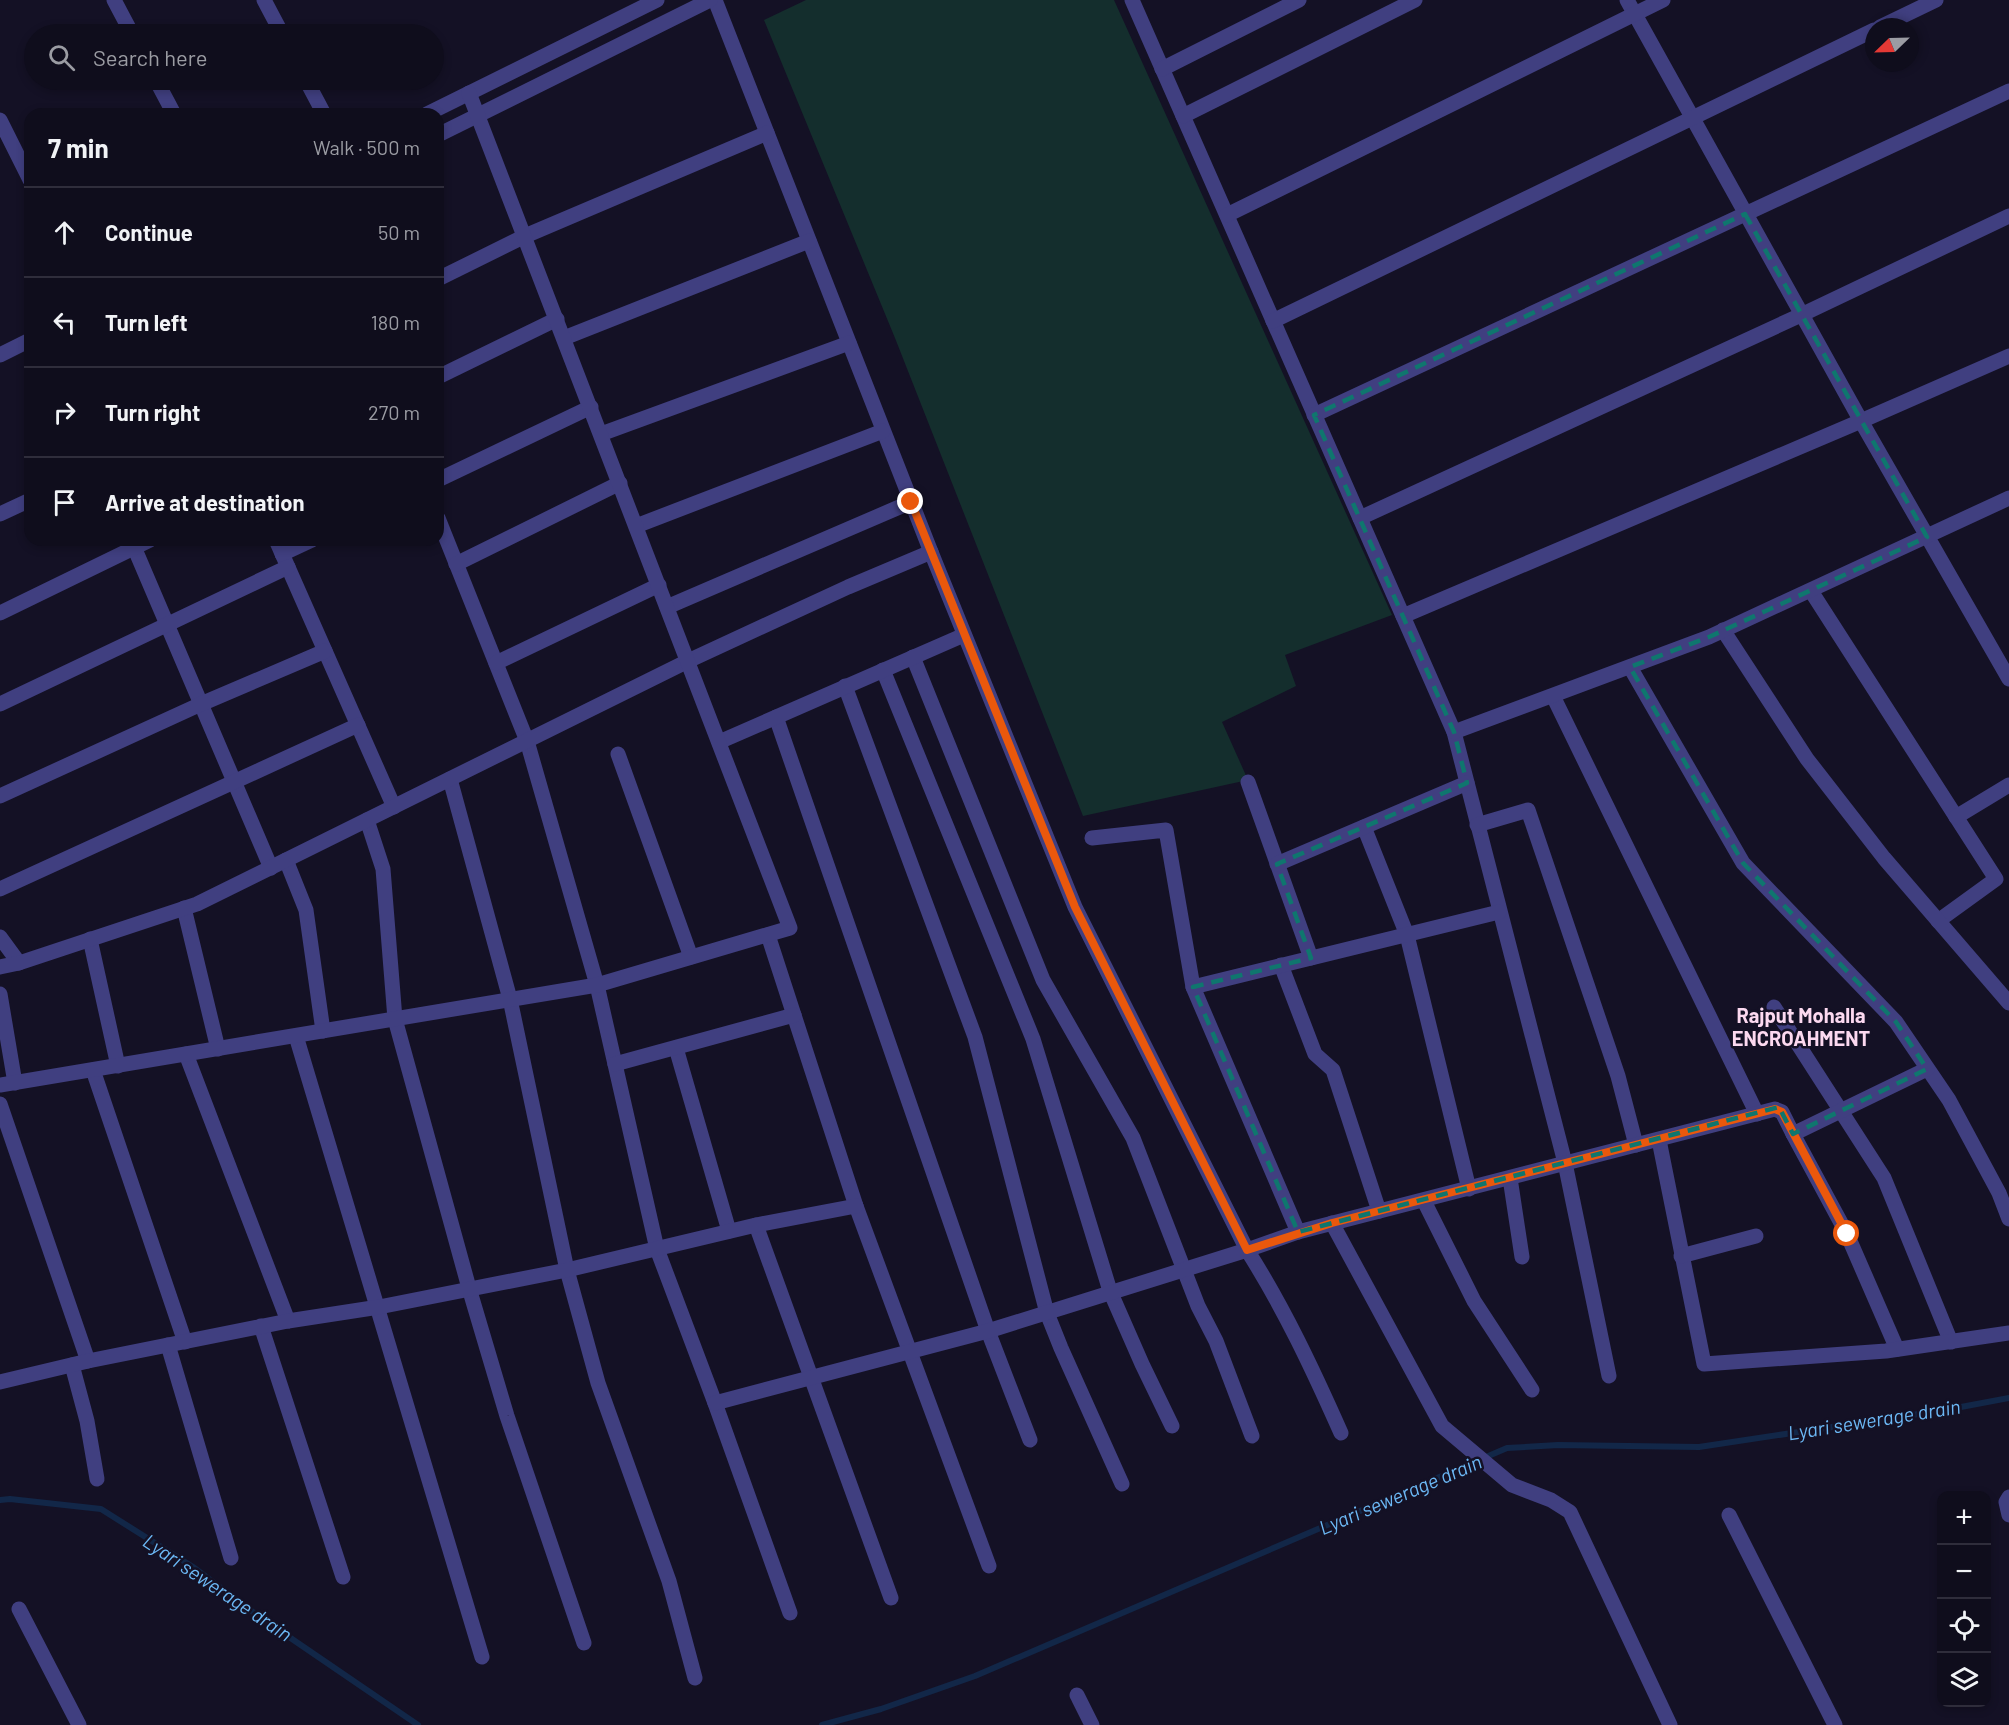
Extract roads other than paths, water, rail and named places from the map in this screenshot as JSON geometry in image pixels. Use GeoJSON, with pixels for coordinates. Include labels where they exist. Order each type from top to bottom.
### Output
{"type":"FeatureCollection","features":[{"type":"Feature","properties":{"kind":"street"},"geometry":{"type":"LineString","coordinates":[[114,0],[127,24]]}},
{"type":"Feature","properties":{"kind":"street"},"geometry":{"type":"LineString","coordinates":[[444,132],[710,0]]}},
{"type":"Feature","properties":{"kind":"street"},"geometry":{"type":"LineString","coordinates":[[715,0],[911,502],[1075,907],[1247,1250],[1308,1359],[1341,1433]]}},
{"type":"Feature","properties":{"kind":"street"},"geometry":{"type":"LineString","coordinates":[[1132,0],[1454,732],[1565,1163],[1609,1376]]}},
{"type":"Feature","properties":{"kind":"street"},"geometry":{"type":"LineString","coordinates":[[1162,69],[1299,0]]}},
{"type":"Feature","properties":{"kind":"street"},"geometry":{"type":"LineString","coordinates":[[1183,116],[1415,0]]}},
{"type":"Feature","properties":{"kind":"street"},"geometry":{"type":"LineString","coordinates":[[1627,0],[1861,422],[2009,679]]}},
{"type":"Feature","properties":{"kind":"street"},"geometry":{"type":"LineString","coordinates":[[1227,215],[1663,0]]}},
{"type":"Feature","properties":{"kind":"street"},"geometry":{"type":"LineString","coordinates":[[1899,18],[1936,0]]}},
{"type":"Feature","properties":{"kind":"street"},"geometry":{"type":"LineString","coordinates":[[269,2],[278,24]]}},
{"type":"Feature","properties":{"kind":"street"},"geometry":{"type":"LineString","coordinates":[[439,108],[647,2],[654,27]]}},
{"type":"Feature","properties":{"kind":"street"},"geometry":{"type":"LineString","coordinates":[[1273,321],[1865,34]]}},
{"type":"Feature","properties":{"kind":"street"},"geometry":{"type":"LineString","coordinates":[[161,90],[171,108]]}},
{"type":"Feature","properties":{"kind":"street"},"geometry":{"type":"LineString","coordinates":[[311,90],[321,108]]}},
{"type":"Feature","properties":{"kind":"street"},"geometry":{"type":"LineString","coordinates":[[1314,415],[2009,91]]}},
{"type":"Feature","properties":{"kind":"street"},"geometry":{"type":"LineString","coordinates":[[0,994],[7,1084],[597,985],[790,928],[469,93]]}},
{"type":"Feature","properties":{"kind":"street"},"geometry":{"type":"LineString","coordinates":[[0,120],[7,152],[24,173]]}},
{"type":"Feature","properties":{"kind":"street"},"geometry":{"type":"LineString","coordinates":[[444,276],[525,236],[767,133]]}},
{"type":"Feature","properties":{"kind":"street"},"geometry":{"type":"LineString","coordinates":[[1360,518],[1801,315],[2009,216]]}},
{"type":"Feature","properties":{"kind":"street"},"geometry":{"type":"LineString","coordinates":[[564,338],[809,242]]}},
{"type":"Feature","properties":{"kind":"street"},"geometry":{"type":"LineString","coordinates":[[444,373],[557,319]]}},
{"type":"Feature","properties":{"kind":"street"},"geometry":{"type":"LineString","coordinates":[[0,355],[24,343]]}},
{"type":"Feature","properties":{"kind":"street"},"geometry":{"type":"LineString","coordinates":[[601,434],[849,344]]}},
{"type":"Feature","properties":{"kind":"street"},"geometry":{"type":"LineString","coordinates":[[1403,616],[1861,422],[2009,356]]}},
{"type":"Feature","properties":{"kind":"street"},"geometry":{"type":"LineString","coordinates":[[444,477],[591,407]]}},
{"type":"Feature","properties":{"kind":"street"},"geometry":{"type":"LineString","coordinates":[[636,526],[883,431]]}},
{"type":"Feature","properties":{"kind":"street"},"geometry":{"type":"LineString","coordinates":[[456,564],[620,483]]}},
{"type":"Feature","properties":{"kind":"street"},"geometry":{"type":"LineString","coordinates":[[1454,732],[1723,630],[2009,498]]}},
{"type":"Feature","properties":{"kind":"street"},"geometry":{"type":"LineString","coordinates":[[667,607],[911,502]]}},
{"type":"Feature","properties":{"kind":"street"},"geometry":{"type":"LineString","coordinates":[[0,514],[24,503]]}},
{"type":"Feature","properties":{"kind":"street"},"geometry":{"type":"LineString","coordinates":[[444,533],[527,741],[597,985],[657,1249],[790,1613]]}},
{"type":"Feature","properties":{"kind":"street"},"geometry":{"type":"LineString","coordinates":[[0,613],[129,546]]}},
{"type":"Feature","properties":{"kind":"street"},"geometry":{"type":"LineString","coordinates":[[134,546],[271,868]]}},
{"type":"Feature","properties":{"kind":"street"},"geometry":{"type":"LineString","coordinates":[[0,704],[167,625],[282,554],[299,546]]}},
{"type":"Feature","properties":{"kind":"street"},"geometry":{"type":"LineString","coordinates":[[0,967],[19,963],[197,904],[688,661],[848,587],[931,552]]}},
{"type":"Feature","properties":{"kind":"street"},"geometry":{"type":"LineString","coordinates":[[282,554],[394,807]]}},
{"type":"Feature","properties":{"kind":"street"},"geometry":{"type":"LineString","coordinates":[[496,663],[659,585]]}},
{"type":"Feature","properties":{"kind":"street"},"geometry":{"type":"LineString","coordinates":[[1811,591],[1996,879],[1938,921]]}},
{"type":"Feature","properties":{"kind":"street"},"geometry":{"type":"LineString","coordinates":[[1723,630],[1807,759],[1884,858],[2009,1003]]}},
{"type":"Feature","properties":{"kind":"street"},"geometry":{"type":"LineString","coordinates":[[719,742],[964,634]]}},
{"type":"Feature","properties":{"kind":"street"},"geometry":{"type":"LineString","coordinates":[[0,796],[201,704],[325,651]]}},
{"type":"Feature","properties":{"kind":"street"},"geometry":{"type":"LineString","coordinates":[[913,657],[1043,980],[1133,1138],[1186,1269],[1198,1306],[1216,1341],[1252,1436]]}},
{"type":"Feature","properties":{"kind":"street"},"geometry":{"type":"LineString","coordinates":[[1630,667],[1743,863],[1896,1022],[1949,1100],[1999,1193],[2009,1219]]}},
{"type":"Feature","properties":{"kind":"street"},"geometry":{"type":"LineString","coordinates":[[883,670],[1033,1039],[1110,1291],[1172,1426]]}},
{"type":"Feature","properties":{"kind":"street"},"geometry":{"type":"LineString","coordinates":[[845,686],[975,1037],[1047,1313],[1122,1484]]}},
{"type":"Feature","properties":{"kind":"street"},"geometry":{"type":"LineString","coordinates":[[1553,696],[1757,1114]]}},
{"type":"Feature","properties":{"kind":"street"},"geometry":{"type":"LineString","coordinates":[[776,717],[988,1331],[1030,1440]]}},
{"type":"Feature","properties":{"kind":"street"},"geometry":{"type":"LineString","coordinates":[[0,889],[358,724]]}},
{"type":"Feature","properties":{"kind":"street"},"geometry":{"type":"LineString","coordinates":[[618,754],[691,957]]}},
{"type":"Feature","properties":{"kind":"street"},"geometry":{"type":"LineString","coordinates":[[450,779],[510,999],[567,1270],[598,1383],[669,1581],[695,1678]]}},
{"type":"Feature","properties":{"kind":"street"},"geometry":{"type":"LineString","coordinates":[[1248,782],[1311,958]]}},
{"type":"Feature","properties":{"kind":"street"},"geometry":{"type":"LineString","coordinates":[[1277,864],[1467,783]]}},
{"type":"Feature","properties":{"kind":"street"},"geometry":{"type":"LineString","coordinates":[[1956,817],[2009,785]]}},
{"type":"Feature","properties":{"kind":"street"},"geometry":{"type":"LineString","coordinates":[[1478,825],[1528,810],[1618,1076],[1636,1145]]}},
{"type":"Feature","properties":{"kind":"street"},"geometry":{"type":"LineString","coordinates":[[367,820],[383,869],[395,1019],[469,1288],[507,1416],[584,1643]]}},
{"type":"Feature","properties":{"kind":"street"},"geometry":{"type":"LineString","coordinates":[[1364,827],[1407,935],[1469,1189]]}},
{"type":"Feature","properties":{"kind":"street"},"geometry":{"type":"LineString","coordinates":[[1092,838],[1166,830],[1192,987],[1298,1232]]}},
{"type":"Feature","properties":{"kind":"street"},"geometry":{"type":"LineString","coordinates":[[286,860],[306,910],[323,1031]]}},
{"type":"Feature","properties":{"kind":"street"},"geometry":{"type":"LineString","coordinates":[[184,908],[218,1048]]}},
{"type":"Feature","properties":{"kind":"street"},"geometry":{"type":"LineString","coordinates":[[1192,987],[1499,912]]}},
{"type":"Feature","properties":{"kind":"street"},"geometry":{"type":"LineString","coordinates":[[768,935],[856,1206],[989,1566]]}},
{"type":"Feature","properties":{"kind":"street"},"geometry":{"type":"LineString","coordinates":[[0,937],[19,963]]}},
{"type":"Feature","properties":{"kind":"street"},"geometry":{"type":"LineString","coordinates":[[90,939],[118,1066]]}},
{"type":"Feature","properties":{"kind":"street"},"geometry":{"type":"LineString","coordinates":[[1281,965],[1315,1054],[1333,1070],[1379,1211]]}},
{"type":"Feature","properties":{"kind":"street"},"geometry":{"type":"LineString","coordinates":[[1774,1007],[1884,1178],[1951,1342]]}},
{"type":"Feature","properties":{"kind":"street"},"geometry":{"type":"LineString","coordinates":[[615,1064],[794,1015]]}},
{"type":"Feature","properties":{"kind":"street"},"geometry":{"type":"LineString","coordinates":[[296,1036],[482,1657]]}},
{"type":"Feature","properties":{"kind":"street"},"geometry":{"type":"LineString","coordinates":[[676,1048],[729,1231]]}},
{"type":"Feature","properties":{"kind":"street"},"geometry":{"type":"LineString","coordinates":[[186,1054],[288,1321]]}},
{"type":"Feature","properties":{"kind":"street"},"geometry":{"type":"LineString","coordinates":[[1793,1134],[1927,1069]]}},
{"type":"Feature","properties":{"kind":"street"},"geometry":{"type":"LineString","coordinates":[[93,1070],[185,1342]]}},
{"type":"Feature","properties":{"kind":"street"},"geometry":{"type":"LineString","coordinates":[[0,1104],[87,1361]]}},
{"type":"Feature","properties":{"kind":"street"},"geometry":{"type":"LineString","coordinates":[[715,1403],[988,1331],[1298,1232],[1779,1109],[1847,1234],[1896,1349]]}},
{"type":"Feature","properties":{"kind":"street"},"geometry":{"type":"LineString","coordinates":[[1659,1140],[1704,1364],[1896,1349],[2009,1333]]}},
{"type":"Feature","properties":{"kind":"street"},"geometry":{"type":"LineString","coordinates":[[1510,1178],[1522,1257]]}},
{"type":"Feature","properties":{"kind":"street"},"geometry":{"type":"LineString","coordinates":[[1424,1201],[1474,1301],[1532,1390]]}},
{"type":"Feature","properties":{"kind":"street"},"geometry":{"type":"LineString","coordinates":[[0,1382],[87,1361],[261,1326],[379,1307],[567,1270],[756,1225],[856,1206]]}},
{"type":"Feature","properties":{"kind":"street"},"geometry":{"type":"LineString","coordinates":[[1332,1223],[1443,1426],[1512,1485],[1551,1500],[1570,1512],[1670,1725]]}},
{"type":"Feature","properties":{"kind":"street"},"geometry":{"type":"LineString","coordinates":[[756,1225],[891,1598]]}},
{"type":"Feature","properties":{"kind":"street"},"geometry":{"type":"LineString","coordinates":[[1681,1256],[1756,1236]]}},
{"type":"Feature","properties":{"kind":"street"},"geometry":{"type":"LineString","coordinates":[[261,1326],[343,1577]]}},
{"type":"Feature","properties":{"kind":"street"},"geometry":{"type":"LineString","coordinates":[[168,1345],[231,1558]]}},
{"type":"Feature","properties":{"kind":"street"},"geometry":{"type":"LineString","coordinates":[[72,1365],[87,1421],[97,1479]]}},
{"type":"Feature","properties":{"kind":"street"},"geometry":{"type":"LineString","coordinates":[[2009,1497],[2006,1502],[2009,1515]]}},
{"type":"Feature","properties":{"kind":"street"},"geometry":{"type":"LineString","coordinates":[[1729,1515],[1835,1725]]}},
{"type":"Feature","properties":{"kind":"street"},"geometry":{"type":"LineString","coordinates":[[20,1608],[79,1725]]}},
{"type":"Feature","properties":{"kind":"street"},"geometry":{"type":"LineString","coordinates":[[1077,1695],[1092,1725]]}},
{"type":"Feature","properties":{"kind":"waterway","name":"Lyari sewerage drain"},"geometry":{"type":"LineString","coordinates":[[822,1725],[881,1709],[975,1676],[1507,1448],[1558,1445],[1699,1447],[1945,1410],[2009,1398]]}},
{"type":"Feature","properties":{"kind":"waterway","name":"Lyari sewerage drain"},"geometry":{"type":"LineString","coordinates":[[0,1500],[10,1499],[101,1509],[193,1567],[254,1613],[418,1725]]}},
{"type":"Feature","properties":{"kind":"district","name":"Rajput Mohalla ENCROAHMENT"},"geometry":{"type":"Point","coordinates":[1801,1026]}}]}
